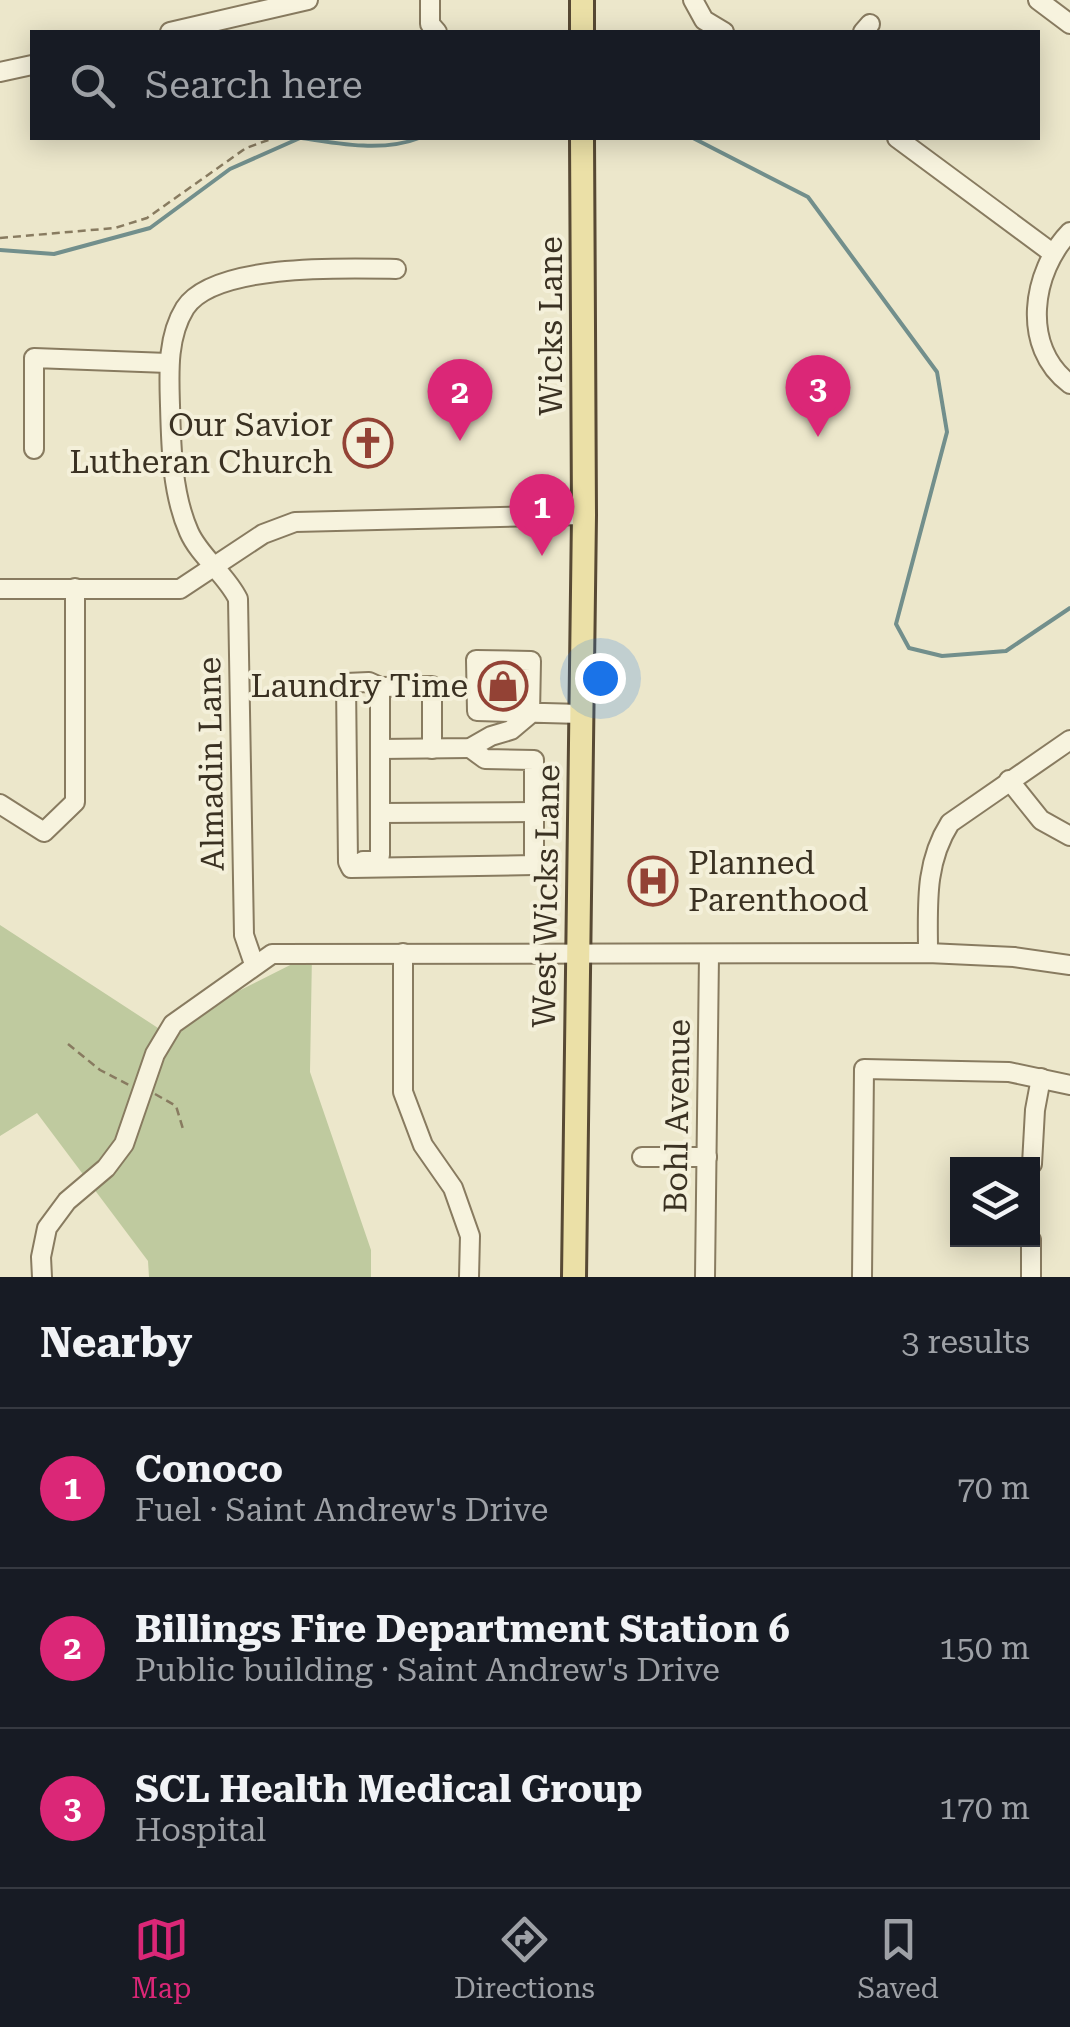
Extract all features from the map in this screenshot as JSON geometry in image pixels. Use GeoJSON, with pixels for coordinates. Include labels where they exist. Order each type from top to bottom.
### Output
{"type":"FeatureCollection","features":[{"type":"Feature","properties":{"kind":"main road"},"geometry":{"type":"LineString","coordinates":[[582,0],[582,30]]}},
{"type":"Feature","properties":{"kind":"main road","name":"Wicks Lane"},"geometry":{"type":"LineString","coordinates":[[582,140],[584,515]]}},
{"type":"Feature","properties":{"kind":"main road","name":"West Wicks Lane"},"geometry":{"type":"LineString","coordinates":[[574,1277],[584,515]]}},
{"type":"Feature","properties":{"kind":"street"},"geometry":{"type":"LineString","coordinates":[[179,30],[308,0]]}},
{"type":"Feature","properties":{"kind":"street"},"geometry":{"type":"LineString","coordinates":[[430,0],[430,24],[435,30]]}},
{"type":"Feature","properties":{"kind":"street"},"geometry":{"type":"LineString","coordinates":[[693,0],[704,20],[721,30]]}},
{"type":"Feature","properties":{"kind":"street"},"geometry":{"type":"LineString","coordinates":[[1038,0],[1070,24]]}},
{"type":"Feature","properties":{"kind":"street"},"geometry":{"type":"LineString","coordinates":[[0,72],[30,65]]}},
{"type":"Feature","properties":{"kind":"street"},"geometry":{"type":"LineString","coordinates":[[900,140],[1051,252]]}},
{"type":"Feature","properties":{"kind":"street"},"geometry":{"type":"LineString","coordinates":[[1070,232],[1051,252],[1040,282],[1036,314],[1041,343],[1060,378],[1070,384]]}},
{"type":"Feature","properties":{"kind":"street"},"geometry":{"type":"LineString","coordinates":[[34,449],[34,358],[168,363],[186,308],[196,297],[228,280],[330,267],[396,269]]}},
{"type":"Feature","properties":{"kind":"street","name":"Almadin Lane"},"geometry":{"type":"LineString","coordinates":[[168,363],[178,498],[190,535],[238,599],[244,935],[254,964]]}},
{"type":"Feature","properties":{"kind":"street"},"geometry":{"type":"LineString","coordinates":[[0,589],[180,589],[263,534],[295,522],[584,515]]}},
{"type":"Feature","properties":{"kind":"street"},"geometry":{"type":"LineString","coordinates":[[0,804],[44,832],[75,802],[75,588]]}},
{"type":"Feature","properties":{"kind":"street"},"geometry":{"type":"LineString","coordinates":[[351,868],[346,682],[369,682],[380,687],[432,686],[432,749]]}},
{"type":"Feature","properties":{"kind":"street"},"geometry":{"type":"LineString","coordinates":[[351,868],[380,855],[380,687]]}},
{"type":"Feature","properties":{"kind":"street"},"geometry":{"type":"LineString","coordinates":[[380,749],[470,748],[511,730],[530,714],[581,714]]}},
{"type":"Feature","properties":{"kind":"street"},"geometry":{"type":"LineString","coordinates":[[928,953],[930,866],[937,844],[950,824],[1009,780],[1019,761],[1070,740]]}},
{"type":"Feature","properties":{"kind":"street"},"geometry":{"type":"LineString","coordinates":[[351,868],[534,865],[534,760],[485,760],[470,748]]}},
{"type":"Feature","properties":{"kind":"street"},"geometry":{"type":"LineString","coordinates":[[1009,780],[1041,820],[1070,836]]}},
{"type":"Feature","properties":{"kind":"street"},"geometry":{"type":"LineString","coordinates":[[380,813],[534,812]]}},
{"type":"Feature","properties":{"kind":"street"},"geometry":{"type":"LineString","coordinates":[[403,953],[403,1092],[423,1146],[453,1188],[470,1236],[469,1277]]}},
{"type":"Feature","properties":{"kind":"street"},"geometry":{"type":"LineString","coordinates":[[42,1277],[41,1257],[47,1228],[124,1144],[155,1054],[173,1024],[272,954],[928,953],[1014,957],[1070,965]]}},
{"type":"Feature","properties":{"kind":"street","name":"Bohl Avenue"},"geometry":{"type":"LineString","coordinates":[[705,1277],[710,955]]}},
{"type":"Feature","properties":{"kind":"street"},"geometry":{"type":"LineString","coordinates":[[862,1277],[864,1069],[976,1070],[1070,1085]]}},
{"type":"Feature","properties":{"kind":"street"},"geometry":{"type":"LineString","coordinates":[[1032,1157],[1041,1078]]}},
{"type":"Feature","properties":{"kind":"street"},"geometry":{"type":"LineString","coordinates":[[642,1157],[707,1157]]}},
{"type":"Feature","properties":{"kind":"street"},"geometry":{"type":"LineString","coordinates":[[1031,1247],[1031,1277]]}},
{"type":"Feature","properties":{"kind":"path"},"geometry":{"type":"LineString","coordinates":[[0,238],[115,228],[147,218],[246,148],[268,140]]}},
{"type":"Feature","properties":{"kind":"green space"},"geometry":{"type":"Polygon","coordinates":[[[0,925],[158,1028],[312,954],[310,1072],[371,1250],[371,1277],[149,1277],[148,1261],[37,1113],[0,1136],[0,925]]]}},
{"type":"Feature","properties":{"kind":"waterway"},"geometry":{"type":"LineString","coordinates":[[0,250],[54,254],[150,228],[230,169],[295,140]]}},
{"type":"Feature","properties":{"kind":"waterway"},"geometry":{"type":"LineString","coordinates":[[317,140],[376,146],[412,140]]}},
{"type":"Feature","properties":{"kind":"waterway"},"geometry":{"type":"LineString","coordinates":[[697,140],[808,197],[937,372],[947,432],[896,624],[909,648],[942,656],[1006,651],[1070,608]]}},
{"type":"Feature","properties":{"kind":"place","name":"SCL Health Medical Group"},"geometry":{"type":"Point","coordinates":[818,437]}},
{"type":"Feature","properties":{"kind":"place","name":"Billings Fire Department Station 6"},"geometry":{"type":"Point","coordinates":[460,441]}},
{"type":"Feature","properties":{"kind":"place","name":"Our Savior Lutheran Church"},"geometry":{"type":"Point","coordinates":[368,443]}},
{"type":"Feature","properties":{"kind":"place","name":"Conoco"},"geometry":{"type":"Point","coordinates":[542,556]}},
{"type":"Feature","properties":{"kind":"place","name":"Laundry Time"},"geometry":{"type":"Point","coordinates":[503,686]}},
{"type":"Feature","properties":{"kind":"place","name":"Planned Parenthood"},"geometry":{"type":"Point","coordinates":[653,881]}}]}
